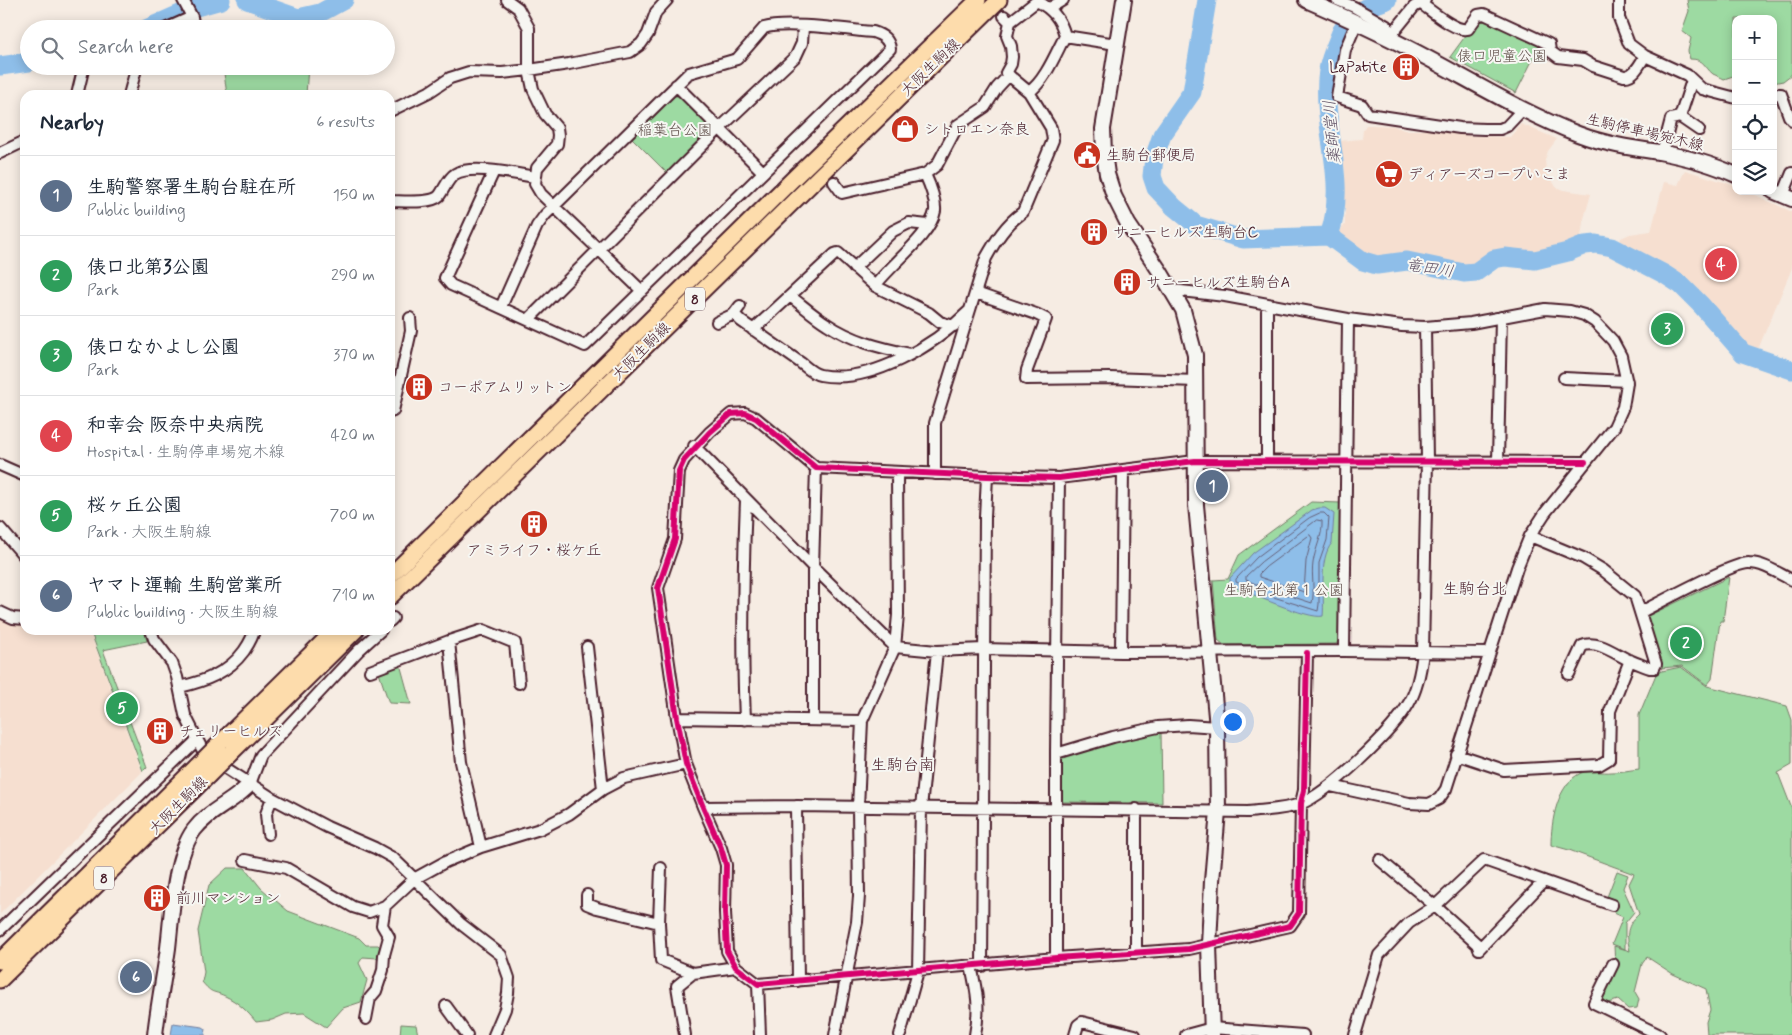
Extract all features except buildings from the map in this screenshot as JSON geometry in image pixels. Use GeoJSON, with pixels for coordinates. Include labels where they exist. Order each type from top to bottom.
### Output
{"type":"FeatureCollection","features":[{"type":"Feature","properties":{"kind":"main road","name":"大阪生駒線"},"geometry":{"type":"LineString","coordinates":[[395,571],[793,179],[978,0]]}},
{"type":"Feature","properties":{"kind":"main road","name":"大阪生駒線"},"geometry":{"type":"LineString","coordinates":[[395,592],[999,0]]}},
{"type":"Feature","properties":{"kind":"main road","name":"大阪生駒線"},"geometry":{"type":"LineString","coordinates":[[2,974],[226,748],[330,635]]}},
{"type":"Feature","properties":{"kind":"main road","name":"大阪生駒線"},"geometry":{"type":"LineString","coordinates":[[226,748],[350,635]]}},
{"type":"Feature","properties":{"kind":"street"},"geometry":{"type":"LineString","coordinates":[[507,0],[518,8],[530,28],[529,70],[536,98],[545,114],[557,128],[556,144],[537,168],[535,177],[537,189],[642,291]]}},
{"type":"Feature","properties":{"kind":"street"},"geometry":{"type":"LineString","coordinates":[[395,110],[421,97],[450,78],[469,72],[502,73],[529,70],[630,52],[644,40],[656,12],[667,0]]}},
{"type":"Feature","properties":{"kind":"street"},"geometry":{"type":"LineString","coordinates":[[1050,8],[1063,0]]}},
{"type":"Feature","properties":{"kind":"street"},"geometry":{"type":"LineString","coordinates":[[1124,0],[1103,135],[1107,174],[1114,196],[1128,224],[1172,290],[1183,310],[1195,355],[1196,505],[1217,727],[1218,811],[1212,881],[1210,946],[1210,1013],[1212,1032]]}},
{"type":"Feature","properties":{"kind":"street","name":"生駒停車場宛木線"},"geometry":{"type":"LineString","coordinates":[[1306,0],[1388,33],[1522,110],[1580,135],[1614,145],[1662,153],[1715,166],[1732,172]]}},
{"type":"Feature","properties":{"kind":"street"},"geometry":{"type":"LineString","coordinates":[[1336,0],[1354,7],[1388,33],[1414,7],[1422,2],[1454,26],[1465,30],[1478,15],[1484,14],[1549,44],[1550,51],[1558,57],[1583,60],[1593,66],[1624,76],[1632,74],[1645,56]]}},
{"type":"Feature","properties":{"kind":"street"},"geometry":{"type":"LineString","coordinates":[[1619,0],[1620,18],[1629,44],[1645,56],[1687,75],[1702,89],[1732,97]]}},
{"type":"Feature","properties":{"kind":"street"},"geometry":{"type":"LineString","coordinates":[[184,2],[192,20]]}},
{"type":"Feature","properties":{"kind":"street"},"geometry":{"type":"LineString","coordinates":[[935,474],[935,423],[986,258],[998,236],[1028,205],[1053,140],[1051,128],[1029,92],[1006,73],[1011,64],[1012,57],[1011,46],[1006,36],[1007,19],[1036,2],[1050,8],[1063,26],[1065,36],[1047,70],[1029,92]]}},
{"type":"Feature","properties":{"kind":"street"},"geometry":{"type":"LineString","coordinates":[[183,20],[191,16]]}},
{"type":"Feature","properties":{"kind":"street"},"geometry":{"type":"LineString","coordinates":[[1357,22],[1346,50],[1337,97],[1362,105],[1368,114],[1484,130],[1507,126],[1522,110]]}},
{"type":"Feature","properties":{"kind":"street"},"geometry":{"type":"LineString","coordinates":[[494,171],[445,278],[451,285],[501,308],[585,346],[890,49],[889,43],[882,36],[873,32],[770,26],[764,28],[737,59],[688,73],[553,205],[537,226],[501,308]]}},
{"type":"Feature","properties":{"kind":"street"},"geometry":{"type":"LineString","coordinates":[[528,320],[719,129],[796,56],[802,44],[803,27]]}},
{"type":"Feature","properties":{"kind":"street"},"geometry":{"type":"LineString","coordinates":[[1065,36],[1116,44]]}},
{"type":"Feature","properties":{"kind":"street"},"geometry":{"type":"LineString","coordinates":[[78,90],[82,75]]}},
{"type":"Feature","properties":{"kind":"street"},"geometry":{"type":"LineString","coordinates":[[130,90],[134,75]]}},
{"type":"Feature","properties":{"kind":"street"},"geometry":{"type":"LineString","coordinates":[[834,182],[842,193],[926,174],[937,165],[958,125],[985,107],[997,88],[1009,76]]}},
{"type":"Feature","properties":{"kind":"street"},"geometry":{"type":"LineString","coordinates":[[1680,117],[1692,80]]}},
{"type":"Feature","properties":{"kind":"street"},"geometry":{"type":"LineString","coordinates":[[676,85],[763,172]]}},
{"type":"Feature","properties":{"kind":"street"},"geometry":{"type":"LineString","coordinates":[[1777,94],[1781,94],[1788,116],[1792,120]]}},
{"type":"Feature","properties":{"kind":"street"},"geometry":{"type":"LineString","coordinates":[[1662,153],[1671,119],[1680,117],[1699,130]]}},
{"type":"Feature","properties":{"kind":"street"},"geometry":{"type":"LineString","coordinates":[[0,153],[20,144]]}},
{"type":"Feature","properties":{"kind":"street"},"geometry":{"type":"LineString","coordinates":[[395,201],[429,201],[437,198],[454,174],[472,171],[494,171],[535,177]]}},
{"type":"Feature","properties":{"kind":"street"},"geometry":{"type":"LineString","coordinates":[[1783,195],[1792,173]]}},
{"type":"Feature","properties":{"kind":"street"},"geometry":{"type":"LineString","coordinates":[[875,286],[917,240],[935,211],[933,192],[926,174]]}},
{"type":"Feature","properties":{"kind":"street"},"geometry":{"type":"LineString","coordinates":[[854,268],[893,231],[909,223],[928,225]]}},
{"type":"Feature","properties":{"kind":"street"},"geometry":{"type":"LineString","coordinates":[[753,330],[838,253],[875,286],[929,313],[940,322],[954,326]]}},
{"type":"Feature","properties":{"kind":"street"},"geometry":{"type":"LineString","coordinates":[[1172,290],[1225,296],[1348,319],[1402,326],[1426,327],[1471,322],[1545,309],[1570,311],[1584,315],[1595,322],[1613,341],[1621,356],[1627,381],[1625,400],[1619,418],[1614,427],[1545,513],[1530,536],[1517,568],[1446,789],[1439,799],[1429,804],[1409,803],[1331,786]]}},
{"type":"Feature","properties":{"kind":"street"},"geometry":{"type":"LineString","coordinates":[[976,293],[1046,319],[1027,370],[1026,379],[1110,378],[1196,381]]}},
{"type":"Feature","properties":{"kind":"street"},"geometry":{"type":"LineString","coordinates":[[790,296],[827,324],[846,335],[880,348],[910,354]]}},
{"type":"Feature","properties":{"kind":"street"},"geometry":{"type":"LineString","coordinates":[[1267,305],[1267,461]]}},
{"type":"Feature","properties":{"kind":"street"},"geometry":{"type":"LineString","coordinates":[[717,322],[737,310],[753,330],[818,375],[843,376],[868,372],[891,365],[954,326],[970,309]]}},
{"type":"Feature","properties":{"kind":"street"},"geometry":{"type":"LineString","coordinates":[[1498,462],[1501,317]]}},
{"type":"Feature","properties":{"kind":"street"},"geometry":{"type":"LineString","coordinates":[[395,402],[411,331],[410,318]]}},
{"type":"Feature","properties":{"kind":"street"},"geometry":{"type":"LineString","coordinates":[[1344,651],[1348,319]]}},
{"type":"Feature","properties":{"kind":"street"},"geometry":{"type":"LineString","coordinates":[[703,807],[858,806],[1248,812],[1301,803],[1331,786],[1382,737],[1409,704],[1415,690],[1423,652],[1427,460],[1426,327]]}},
{"type":"Feature","properties":{"kind":"street"},"geometry":{"type":"LineString","coordinates":[[1564,378],[1627,381]]}},
{"type":"Feature","properties":{"kind":"street"},"geometry":{"type":"LineString","coordinates":[[1307,652],[1299,913],[1290,926],[1210,946],[1189,949],[1056,958],[982,966],[758,984],[736,967],[727,951],[725,912],[726,865],[721,848],[686,764],[677,718],[658,588],[675,539],[679,471],[694,446],[731,414],[745,413],[756,418],[816,468],[1059,478],[1195,461],[1345,462],[1427,460],[1585,462]]}},
{"type":"Feature","properties":{"kind":"street"},"geometry":{"type":"LineString","coordinates":[[694,446],[813,568],[895,647],[937,651],[1489,653]]}},
{"type":"Feature","properties":{"kind":"street"},"geometry":{"type":"LineString","coordinates":[[0,465],[20,474]]}},
{"type":"Feature","properties":{"kind":"street"},"geometry":{"type":"LineString","coordinates":[[813,720],[813,568],[816,468]]}},
{"type":"Feature","properties":{"kind":"street"},"geometry":{"type":"LineString","coordinates":[[1121,652],[1123,470]]}},
{"type":"Feature","properties":{"kind":"street"},"geometry":{"type":"LineString","coordinates":[[835,1035],[857,922],[859,896],[858,806],[862,721],[895,647],[898,615],[897,472]]}},
{"type":"Feature","properties":{"kind":"street"},"geometry":{"type":"LineString","coordinates":[[982,966],[981,884],[984,809],[985,517],[987,476]]}},
{"type":"Feature","properties":{"kind":"street"},"geometry":{"type":"LineString","coordinates":[[1056,958],[1059,478]]}},
{"type":"Feature","properties":{"kind":"street"},"geometry":{"type":"LineString","coordinates":[[745,720],[743,668],[746,500]]}},
{"type":"Feature","properties":{"kind":"street"},"geometry":{"type":"LineString","coordinates":[[0,528],[20,551]]}},
{"type":"Feature","properties":{"kind":"street"},"geometry":{"type":"LineString","coordinates":[[1530,536],[1582,558],[1603,570],[1636,596],[1656,664],[1655,667],[1650,668],[1605,648],[1588,644],[1582,646],[1570,674]]}},
{"type":"Feature","properties":{"kind":"street"},"geometry":{"type":"LineString","coordinates":[[1640,612],[1726,570],[1748,562],[1763,566],[1792,580]]}},
{"type":"Feature","properties":{"kind":"street"},"geometry":{"type":"LineString","coordinates":[[0,612],[13,618],[20,619]]}},
{"type":"Feature","properties":{"kind":"street"},"geometry":{"type":"LineString","coordinates":[[370,671],[484,630],[515,643],[519,683]]}},
{"type":"Feature","properties":{"kind":"street"},"geometry":{"type":"LineString","coordinates":[[153,635],[172,663],[180,687],[185,715],[203,751],[272,798],[327,827],[393,858],[461,924],[501,955],[509,978],[508,993],[505,1009],[494,1035]]}},
{"type":"Feature","properties":{"kind":"street"},"geometry":{"type":"LineString","coordinates":[[180,687],[202,682],[222,672],[241,655],[250,643],[252,635]]}},
{"type":"Feature","properties":{"kind":"street"},"geometry":{"type":"LineString","coordinates":[[155,1035],[177,878],[183,851],[195,828],[250,784],[261,755],[359,650],[376,635]]}},
{"type":"Feature","properties":{"kind":"street"},"geometry":{"type":"LineString","coordinates":[[449,641],[461,762],[481,847]]}},
{"type":"Feature","properties":{"kind":"street"},"geometry":{"type":"LineString","coordinates":[[587,647],[602,790]]}},
{"type":"Feature","properties":{"kind":"street"},"geometry":{"type":"LineString","coordinates":[[900,1035],[918,971],[921,808],[937,651]]}},
{"type":"Feature","properties":{"kind":"street"},"geometry":{"type":"LineString","coordinates":[[1456,754],[1504,770],[1599,765],[1609,759],[1610,711],[1630,660]]}},
{"type":"Feature","properties":{"kind":"street"},"geometry":{"type":"LineString","coordinates":[[677,718],[862,721]]}},
{"type":"Feature","properties":{"kind":"street"},"geometry":{"type":"LineString","coordinates":[[1056,754],[1113,737],[1158,727],[1188,725],[1217,727]]}},
{"type":"Feature","properties":{"kind":"street"},"geometry":{"type":"LineString","coordinates":[[0,930],[197,740]]}},
{"type":"Feature","properties":{"kind":"street"},"geometry":{"type":"LineString","coordinates":[[245,860],[286,868],[353,907],[369,912],[385,906],[414,879],[445,862],[481,847],[540,829],[575,810],[602,790],[624,778],[686,764]]}},
{"type":"Feature","properties":{"kind":"street"},"geometry":{"type":"LineString","coordinates":[[268,834],[266,814],[272,798]]}},
{"type":"Feature","properties":{"kind":"street"},"geometry":{"type":"LineString","coordinates":[[796,806],[798,981]]}},
{"type":"Feature","properties":{"kind":"street"},"geometry":{"type":"LineString","coordinates":[[1136,809],[1136,953]]}},
{"type":"Feature","properties":{"kind":"street"},"geometry":{"type":"LineString","coordinates":[[1380,860],[1435,906],[1477,944],[1479,949],[1544,881]]}},
{"type":"Feature","properties":{"kind":"street"},"geometry":{"type":"LineString","coordinates":[[1355,1035],[1379,955],[1408,923],[1435,906],[1484,860],[1612,905]]}},
{"type":"Feature","properties":{"kind":"street"},"geometry":{"type":"LineString","coordinates":[[661,868],[661,960],[692,974]]}},
{"type":"Feature","properties":{"kind":"street"},"geometry":{"type":"LineString","coordinates":[[587,895],[587,904],[597,908],[660,923]]}},
{"type":"Feature","properties":{"kind":"street"},"geometry":{"type":"LineString","coordinates":[[366,1019],[370,998],[376,991],[383,970],[384,955],[389,937],[382,925],[385,906]]}},
{"type":"Feature","properties":{"kind":"street"},"geometry":{"type":"LineString","coordinates":[[1613,964],[1594,1003],[1660,1035]]}},
{"type":"Feature","properties":{"kind":"street"},"geometry":{"type":"LineString","coordinates":[[971,966],[977,992],[979,1016],[976,1035]]}},
{"type":"Feature","properties":{"kind":"street"},"geometry":{"type":"LineString","coordinates":[[685,1035],[678,986],[692,974],[736,967]]}},
{"type":"Feature","properties":{"kind":"street"},"geometry":{"type":"LineString","coordinates":[[758,984],[760,1035]]}},
{"type":"Feature","properties":{"kind":"street"},"geometry":{"type":"LineString","coordinates":[[446,1006],[467,1035]]}},
{"type":"Feature","properties":{"kind":"street"},"geometry":{"type":"LineString","coordinates":[[1075,1035],[1078,1025],[1082,1022],[1135,1035]]}},
{"type":"Feature","properties":{"kind":"street"},"geometry":{"type":"LineString","coordinates":[[1186,1035],[1212,1032],[1303,1035]]}},
{"type":"Feature","properties":{"kind":"shaded area"},"geometry":{"type":"Polygon","coordinates":[[[1521,124],[1557,139],[1548,151],[1545,160],[1546,170],[1556,187],[1563,190],[1591,194],[1583,222],[1580,244],[1564,250],[1533,256],[1497,255],[1474,267],[1466,268],[1417,258],[1374,260],[1367,258],[1338,238],[1339,232],[1345,225],[1345,172],[1340,141],[1362,139],[1363,130],[1366,125],[1394,126],[1404,130],[1433,130],[1471,136],[1510,137],[1521,124]]]}},
{"type":"Feature","properties":{"kind":"shaded area"},"geometry":{"type":"Polygon","coordinates":[[[1685,170],[1732,185],[1732,195],[1756,195],[1792,212],[1792,268],[1756,354],[1740,345],[1697,296],[1680,281],[1619,245],[1621,238],[1630,234],[1651,231],[1664,182],[1678,185],[1685,170]]]}},
{"type":"Feature","properties":{"kind":"shaded area"},"geometry":{"type":"Polygon","coordinates":[[[0,618],[20,624],[20,635],[91,635],[142,772],[0,914],[0,618]]]}},
{"type":"Feature","properties":{"kind":"green space"},"geometry":{"type":"Polygon","coordinates":[[[1687,0],[1792,0],[1792,74],[1783,81],[1777,82],[1777,15],[1732,15],[1732,76],[1724,79],[1713,74],[1699,60],[1690,59],[1688,51],[1691,38],[1682,31],[1689,11],[1687,0]]]}},
{"type":"Feature","properties":{"kind":"green space","name":"俵口児童公園"},"geometry":{"type":"Polygon","coordinates":[[[1480,16],[1540,45],[1516,93],[1450,57],[1480,16]]]}},
{"type":"Feature","properties":{"kind":"green space"},"geometry":{"type":"Polygon","coordinates":[[[224,75],[307,75],[306,90],[226,90],[224,75]]]}},
{"type":"Feature","properties":{"kind":"green space","name":"稲葉台公園"},"geometry":{"type":"Polygon","coordinates":[[[672,96],[679,96],[709,127],[708,134],[667,173],[631,137],[672,96]]]}},
{"type":"Feature","properties":{"kind":"green space"},"geometry":{"type":"Polygon","coordinates":[[[1660,317],[1668,319],[1681,336],[1665,345],[1653,322],[1660,317]]]}},
{"type":"Feature","properties":{"kind":"green space","name":"生駒台北第１公園"},"geometry":{"type":"Polygon","coordinates":[[[1311,502],[1341,503],[1339,640],[1336,644],[1224,645],[1218,640],[1213,580],[1228,579],[1239,555],[1311,502]]]}},
{"type":"Feature","properties":{"kind":"green space"},"geometry":{"type":"Polygon","coordinates":[[[1729,577],[1723,621],[1720,621],[1712,679],[1707,685],[1682,666],[1662,668],[1646,617],[1729,577]]]}},
{"type":"Feature","properties":{"kind":"green space"},"geometry":{"type":"Polygon","coordinates":[[[92,635],[145,635],[147,641],[103,650],[147,767],[143,771],[92,635]]]}},
{"type":"Feature","properties":{"kind":"green space"},"geometry":{"type":"Polygon","coordinates":[[[400,664],[411,704],[389,703],[379,673],[400,664]]]}},
{"type":"Feature","properties":{"kind":"green space"},"geometry":{"type":"Polygon","coordinates":[[[1681,667],[1707,686],[1787,706],[1792,720],[1792,765],[1778,773],[1792,809],[1792,1035],[1707,1035],[1706,1022],[1710,1010],[1706,989],[1673,974],[1647,957],[1642,964],[1635,992],[1639,999],[1637,1008],[1628,1009],[1618,1000],[1608,1003],[1599,1000],[1615,966],[1614,946],[1630,951],[1628,940],[1629,926],[1639,914],[1629,884],[1634,874],[1551,845],[1552,826],[1557,804],[1566,786],[1573,778],[1584,772],[1615,772],[1639,769],[1639,715],[1657,672],[1681,667]]]}},
{"type":"Feature","properties":{"kind":"green space"},"geometry":{"type":"Polygon","coordinates":[[[1161,730],[1162,803],[1063,802],[1059,799],[1060,760],[1063,757],[1161,730]]]}},
{"type":"Feature","properties":{"kind":"green space"},"geometry":{"type":"Polygon","coordinates":[[[227,868],[245,868],[261,888],[288,911],[359,938],[366,945],[378,945],[381,948],[377,958],[363,957],[359,963],[367,980],[361,1002],[343,1008],[326,1027],[304,1013],[286,1014],[272,1020],[256,1022],[234,1001],[211,991],[202,982],[204,972],[198,931],[209,885],[227,868]]]}},
{"type":"Feature","properties":{"kind":"green space"},"geometry":{"type":"Polygon","coordinates":[[[1617,871],[1628,875],[1623,888],[1634,912],[1625,923],[1625,949],[1612,944],[1623,917],[1614,913],[1618,901],[1607,897],[1617,871]]]}},
{"type":"Feature","properties":{"kind":"green space"},"geometry":{"type":"Polygon","coordinates":[[[401,1024],[416,1025],[418,1035],[400,1035],[401,1024]]]}},
{"type":"Feature","properties":{"kind":"water"},"geometry":{"type":"Polygon","coordinates":[[[1325,508],[1334,514],[1332,543],[1325,558],[1323,616],[1292,610],[1230,585],[1230,578],[1253,553],[1312,510],[1325,508]]]}},
{"type":"Feature","properties":{"kind":"water"},"geometry":{"type":"Polygon","coordinates":[[[173,1023],[203,1027],[206,1029],[205,1035],[171,1035],[173,1023]]]}},
{"type":"Feature","properties":{"kind":"waterway","name":"竜田川"},"geometry":{"type":"LineString","coordinates":[[166,20],[196,7],[221,0]]}},
{"type":"Feature","properties":{"kind":"waterway","name":"竜田川"},"geometry":{"type":"LineString","coordinates":[[247,0],[298,18],[320,13],[344,0]]}},
{"type":"Feature","properties":{"kind":"waterway","name":"竜田川"},"geometry":{"type":"LineString","coordinates":[[1207,0],[1192,92],[1162,135],[1154,158],[1152,176],[1156,188],[1174,207],[1196,225],[1243,239],[1329,236],[1363,261],[1377,265],[1407,261],[1464,273],[1476,272],[1494,259],[1505,257],[1535,260],[1568,252],[1585,245],[1596,244],[1612,247],[1681,285],[1743,353],[1792,370]]}},
{"type":"Feature","properties":{"kind":"waterway","name":"薬師堂川"},"geometry":{"type":"LineString","coordinates":[[1365,8],[1387,0]]}},
{"type":"Feature","properties":{"kind":"waterway","name":"薬師堂川"},"geometry":{"type":"LineString","coordinates":[[1329,236],[1336,194],[1328,112],[1328,70],[1342,30]]}},
{"type":"Feature","properties":{"kind":"waterway","name":"竜田川"},"geometry":{"type":"LineString","coordinates":[[0,66],[20,63]]}},
{"type":"Feature","properties":{"kind":"cycle path"},"geometry":{"type":"LineString","coordinates":[[1307,653],[1299,913],[1290,926],[1189,949],[1056,958],[758,984],[736,967],[727,951],[725,912],[726,865],[721,848],[686,764],[677,718],[658,588],[675,539],[679,471],[684,460],[710,432],[731,414],[745,413],[756,418],[816,468],[1059,478],[1195,461],[1585,462]]}},
{"type":"Feature","properties":{"kind":"place","name":"LaPatite"},"geometry":{"type":"Point","coordinates":[1406,67]}},
{"type":"Feature","properties":{"kind":"place","name":"シトロエン奈良"},"geometry":{"type":"Point","coordinates":[905,129]}},
{"type":"Feature","properties":{"kind":"place","name":"生駒台郵便局"},"geometry":{"type":"Point","coordinates":[1087,155]}},
{"type":"Feature","properties":{"kind":"place","name":"ディアーズコープいこま"},"geometry":{"type":"Point","coordinates":[1389,174]}},
{"type":"Feature","properties":{"kind":"place","name":"サニーヒルズ生駒台C"},"geometry":{"type":"Point","coordinates":[1094,232]}},
{"type":"Feature","properties":{"kind":"place","name":"和幸会 阪奈中央病院"},"geometry":{"type":"Point","coordinates":[1721,264]}},
{"type":"Feature","properties":{"kind":"place","name":"サニーヒルズ生駒台A"},"geometry":{"type":"Point","coordinates":[1127,282]}},
{"type":"Feature","properties":{"kind":"place","name":"俵口なかよし公園"},"geometry":{"type":"Point","coordinates":[1667,329]}},
{"type":"Feature","properties":{"kind":"place","name":"コーポアムリットン"},"geometry":{"type":"Point","coordinates":[419,387]}},
{"type":"Feature","properties":{"kind":"place","name":"生駒警察署生駒台駐在所"},"geometry":{"type":"Point","coordinates":[1212,486]}},
{"type":"Feature","properties":{"kind":"place","name":"アミライフ・桜ケ丘"},"geometry":{"type":"Point","coordinates":[534,524]}},
{"type":"Feature","properties":{"kind":"place","name":"俵口北第3公園"},"geometry":{"type":"Point","coordinates":[1686,643]}},
{"type":"Feature","properties":{"kind":"place","name":"桜ヶ丘公園"},"geometry":{"type":"Point","coordinates":[122,708]}},
{"type":"Feature","properties":{"kind":"place","name":"チェリーヒルズ"},"geometry":{"type":"Point","coordinates":[160,731]}},
{"type":"Feature","properties":{"kind":"place","name":"前川マンション"},"geometry":{"type":"Point","coordinates":[157,898]}},
{"type":"Feature","properties":{"kind":"place","name":"ヤマト運輸 生駒営業所"},"geometry":{"type":"Point","coordinates":[136,977]}},
{"type":"Feature","properties":{"kind":"district","name":"生駒台北"},"geometry":{"type":"Point","coordinates":[1475,588]}},
{"type":"Feature","properties":{"kind":"district","name":"生駒台南"},"geometry":{"type":"Point","coordinates":[903,764]}}]}
